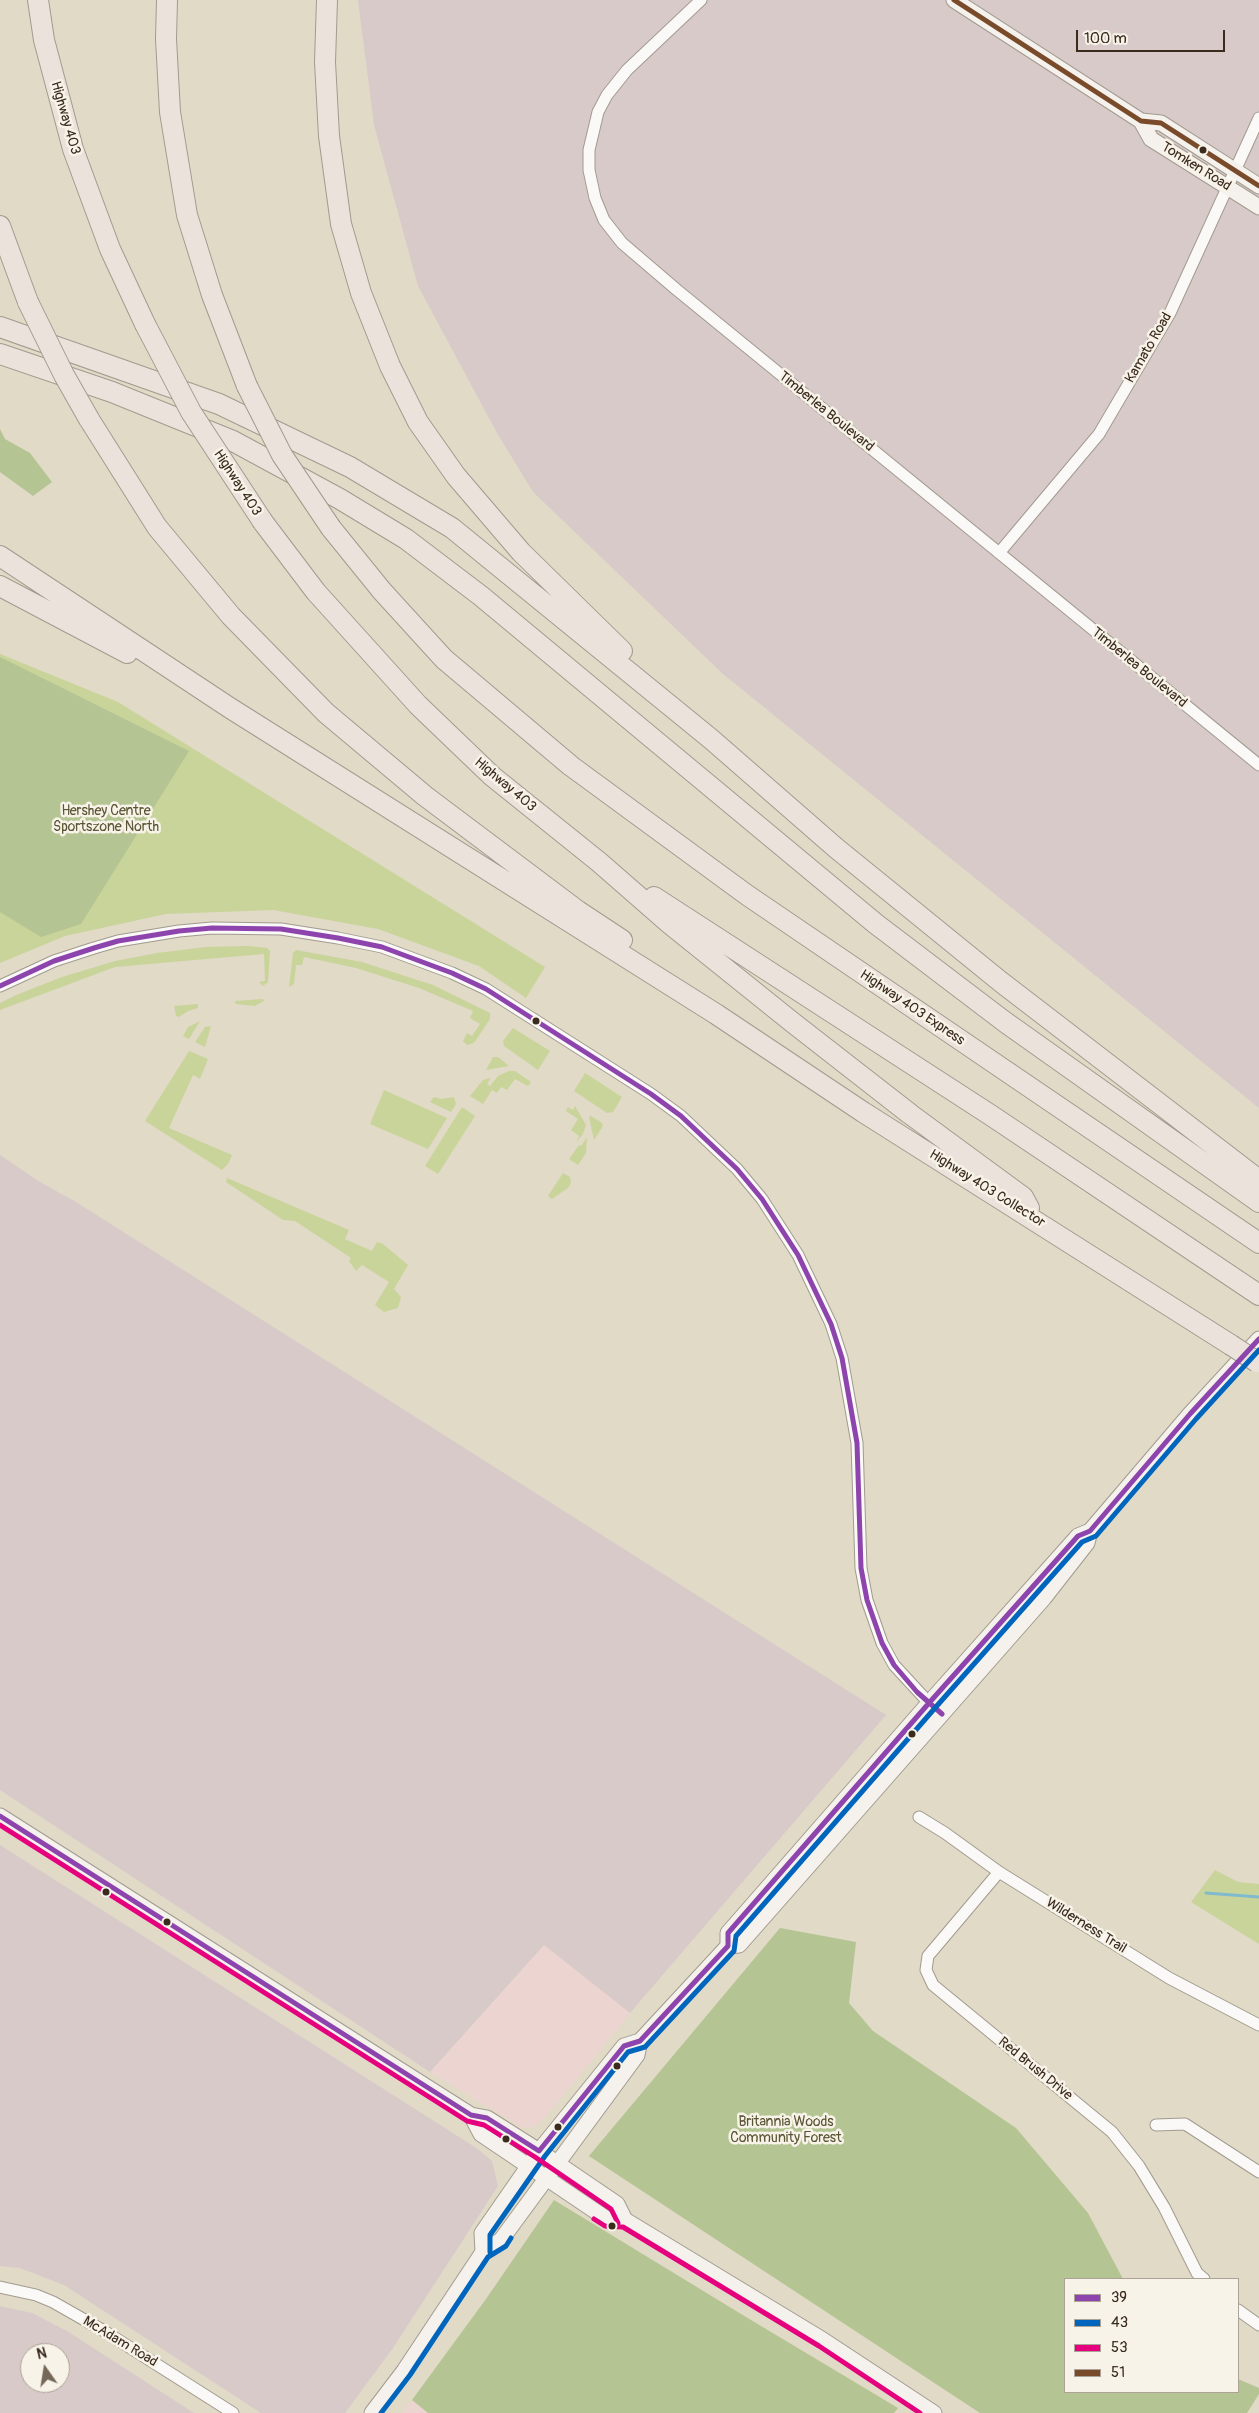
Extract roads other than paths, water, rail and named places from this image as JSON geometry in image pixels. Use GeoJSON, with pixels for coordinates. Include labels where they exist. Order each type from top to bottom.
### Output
{"type":"FeatureCollection","features":[{"type":"Feature","properties":{"kind":"highway","name":"Highway 403"},"geometry":{"type":"LineString","coordinates":[[38,0],[44,40],[73,149],[110,249],[145,324],[191,412],[262,522],[316,592],[418,705],[492,776],[599,862]]}},
{"type":"Feature","properties":{"kind":"highway","name":"Highway 403 Express"},"geometry":{"type":"LineString","coordinates":[[167,0],[166,39],[170,112],[188,215],[212,295],[247,386],[282,455],[331,528],[382,591],[444,658],[571,766],[747,895],[1259,1243]]}},
{"type":"Feature","properties":{"kind":"highway"},"geometry":{"type":"LineString","coordinates":[[327,0],[325,62],[329,136],[341,224],[361,293],[390,366],[418,422],[456,476],[521,552],[711,739]]}},
{"type":"Feature","properties":{"kind":"highway"},"geometry":{"type":"LineString","coordinates":[[0,226],[28,302],[64,375],[89,419],[157,527],[231,616],[326,713],[425,796],[578,911],[646,957],[716,1014]]}},
{"type":"Feature","properties":{"kind":"highway"},"geometry":{"type":"LineString","coordinates":[[0,327],[219,404],[350,467],[452,528],[711,739],[836,848],[1001,982],[1259,1180]]}},
{"type":"Feature","properties":{"kind":"highway"},"geometry":{"type":"LineString","coordinates":[[0,354],[112,392],[233,441],[340,499],[406,539],[481,596],[876,924],[1005,1022],[1259,1202]]}},
{"type":"Feature","properties":{"kind":"highway"},"geometry":{"type":"LineString","coordinates":[[0,556],[230,708],[716,1014]]}},
{"type":"Feature","properties":{"kind":"highway"},"geometry":{"type":"LineString","coordinates":[[0,586],[230,708]]}},
{"type":"Feature","properties":{"kind":"highway"},"geometry":{"type":"LineString","coordinates":[[599,862],[670,924],[792,1022],[910,1114],[1023,1197],[1036,1220]]}},
{"type":"Feature","properties":{"kind":"highway"},"geometry":{"type":"LineString","coordinates":[[599,862],[992,1116],[1259,1295]]}},
{"type":"Feature","properties":{"kind":"highway","name":"Highway 403 Collector"},"geometry":{"type":"LineString","coordinates":[[716,1014],[863,1112],[1258,1362]]}},
{"type":"Feature","properties":{"kind":"street","name":"Timberlea Boulevard"},"geometry":{"type":"LineString","coordinates":[[701,0],[627,70],[607,95],[598,112],[589,150],[589,170],[595,198],[604,220],[622,243],[677,290],[1259,765]]}},
{"type":"Feature","properties":{"kind":"street","name":"Tomken Road"},"geometry":{"type":"LineString","coordinates":[[954,0],[1142,121],[1160,123],[1259,186]]}},
{"type":"Feature","properties":{"kind":"street","name":"Kamato Road"},"geometry":{"type":"LineString","coordinates":[[999,553],[1099,434],[1170,313],[1259,118]]}},
{"type":"Feature","properties":{"kind":"street","name":"Tomken Road"},"geometry":{"type":"LineString","coordinates":[[1142,121],[1151,139],[1259,207]]}},
{"type":"Feature","properties":{"kind":"street"},"geometry":{"type":"LineString","coordinates":[[0,986],[54,961],[94,948],[118,941],[170,932],[212,928],[281,929],[338,938],[390,950],[452,973],[486,989],[651,1094],[681,1116],[737,1169],[762,1199],[798,1255],[831,1324],[842,1358],[857,1443],[861,1568],[867,1600],[882,1642],[894,1665],[929,1704]]}},
{"type":"Feature","properties":{"kind":"street"},"geometry":{"type":"LineString","coordinates":[[483,2252],[482,2233],[539,2151],[624,2046],[640,2041],[728,1946],[739,1945],[1044,1598],[1087,1543],[1090,1531],[1190,1414],[1259,1339]]}},
{"type":"Feature","properties":{"kind":"street"},"geometry":{"type":"LineString","coordinates":[[728,1946],[728,1933],[1078,1536],[1090,1531]]}},
{"type":"Feature","properties":{"kind":"street"},"geometry":{"type":"LineString","coordinates":[[0,1816],[472,2115],[487,2118],[558,2163],[617,2204],[625,2220]]}},
{"type":"Feature","properties":{"kind":"street","name":"Wilderness Trail"},"geometry":{"type":"LineString","coordinates":[[919,1817],[999,1872],[1169,1978],[1259,2025]]}},
{"type":"Feature","properties":{"kind":"street","name":"Red Brush Drive"},"geometry":{"type":"LineString","coordinates":[[999,1872],[928,1956],[926,1970],[933,1984],[1112,2132],[1139,2166],[1164,2207],[1197,2273],[1203,2278]]}},
{"type":"Feature","properties":{"kind":"street"},"geometry":{"type":"LineString","coordinates":[[372,2413],[404,2371],[483,2252],[501,2240],[637,2055],[640,2041]]}},
{"type":"Feature","properties":{"kind":"street"},"geometry":{"type":"LineString","coordinates":[[472,2115],[481,2134],[607,2219],[625,2220],[823,2340],[934,2413]]}},
{"type":"Feature","properties":{"kind":"street"},"geometry":{"type":"LineString","coordinates":[[1156,2125],[1185,2124],[1259,2172]]}},
{"type":"Feature","properties":{"kind":"street","name":"McAdam Road"},"geometry":{"type":"LineString","coordinates":[[0,2287],[36,2295],[53,2302],[104,2331],[233,2413]]}},
{"type":"Feature","properties":{"kind":"street"},"geometry":{"type":"LineString","coordinates":[[1239,2311],[1259,2325]]}},
{"type":"Feature","properties":{"kind":"waterway"},"geometry":{"type":"LineString","coordinates":[[1206,1893],[1259,1897]]}},
{"type":"Feature","properties":{"kind":"park label","name":"Hershey Centre Sportszone North"},"geometry":{"type":"Point","coordinates":[106,820]}},
{"type":"Feature","properties":{"kind":"park label","name":"Britannia Woods Community Forest"},"geometry":{"type":"Point","coordinates":[786,2130]}}]}
